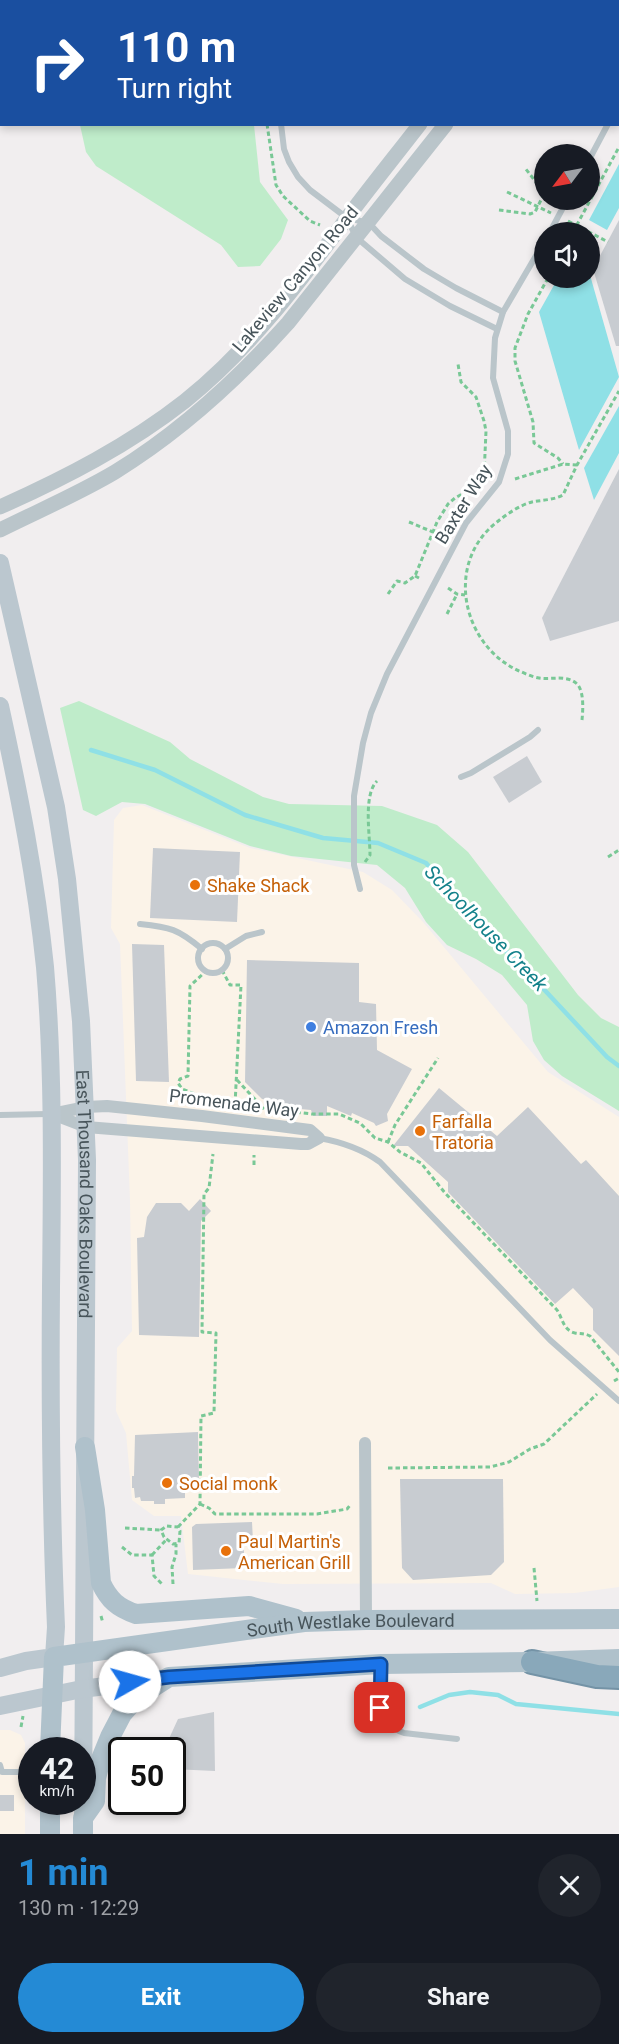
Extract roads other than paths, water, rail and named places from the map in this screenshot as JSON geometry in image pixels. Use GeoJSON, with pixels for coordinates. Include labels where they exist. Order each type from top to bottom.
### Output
{"type":"FeatureCollection","features":[{"type":"Feature","properties":{"kind":"highway"},"geometry":{"type":"LineString","coordinates":[[532,1662],[597,1676],[619,1677]]}},
{"type":"Feature","properties":{"kind":"main road","name":"East Thousand Oaks Boulevard"},"geometry":{"type":"LineString","coordinates":[[0,563],[56,807],[77,965],[86,1107],[83,1826]]}},
{"type":"Feature","properties":{"kind":"main road","name":"East Thousand Oaks Boulevard"},"geometry":{"type":"LineString","coordinates":[[0,706],[21,801],[35,880],[49,1031],[52,1114],[50,1350],[56,1627],[50,1737]]}},
{"type":"Feature","properties":{"kind":"main road"},"geometry":{"type":"LineString","coordinates":[[85,1447],[95,1510],[101,1583],[106,1594],[118,1607],[136,1614],[249,1606],[304,1622]]}},
{"type":"Feature","properties":{"kind":"main road","name":"South Westlake Boulevard"},"geometry":{"type":"LineString","coordinates":[[54,1657],[304,1622],[619,1619]]}},
{"type":"Feature","properties":{"kind":"main road"},"geometry":{"type":"LineString","coordinates":[[0,1668],[54,1657]]}},
{"type":"Feature","properties":{"kind":"main road"},"geometry":{"type":"LineString","coordinates":[[0,1706],[52,1694],[169,1677],[381,1664],[619,1659]]}},
{"type":"Feature","properties":{"kind":"main road"},"geometry":{"type":"LineString","coordinates":[[83,1826],[95,1801],[96,1778],[101,1759],[122,1714],[139,1696],[169,1677]]}},
{"type":"Feature","properties":{"kind":"main road"},"geometry":{"type":"LineString","coordinates":[[50,1815],[50,1834]]}},
{"type":"Feature","properties":{"kind":"street","name":"Lakeview Canyon Road"},"geometry":{"type":"LineString","coordinates":[[0,507],[73,473],[154,423],[192,394],[254,335],[278,308],[418,126]]}},
{"type":"Feature","properties":{"kind":"street","name":"Lakeview Canyon Road"},"geometry":{"type":"LineString","coordinates":[[0,530],[115,471],[195,414],[261,353],[288,323],[369,224],[444,126]]}},
{"type":"Feature","properties":{"kind":"street","name":"Promenade Way"},"geometry":{"type":"LineString","coordinates":[[107,1106],[310,1130],[319,1138],[308,1144],[301,1144],[86,1127],[52,1114],[86,1107],[107,1106]]}},
{"type":"Feature","properties":{"kind":"street"},"geometry":{"type":"LineString","coordinates":[[365,1443],[366,1620]]}},
{"type":"Feature","properties":{"kind":"lane"},"geometry":{"type":"LineString","coordinates":[[281,126],[284,149],[289,162],[298,177],[310,190],[346,218],[369,224],[424,269],[503,312]]}},
{"type":"Feature","properties":{"kind":"lane"},"geometry":{"type":"LineString","coordinates":[[597,144],[607,126]]}},
{"type":"Feature","properties":{"kind":"lane"},"geometry":{"type":"LineString","coordinates":[[346,218],[357,238],[405,279],[450,306],[497,329]]}},
{"type":"Feature","properties":{"kind":"lane","name":"Baxter Way"},"geometry":{"type":"LineString","coordinates":[[360,889],[354,866],[356,781],[371,713],[387,674],[466,523],[499,482],[508,454],[508,431],[493,378],[494,340],[503,312],[534,259]]}},
{"type":"Feature","properties":{"kind":"lane"},"geometry":{"type":"LineString","coordinates":[[461,777],[530,737],[538,730]]}},
{"type":"Feature","properties":{"kind":"lane"},"geometry":{"type":"LineString","coordinates":[[140,924],[168,927],[185,934],[202,949]]}},
{"type":"Feature","properties":{"kind":"lane"},"geometry":{"type":"LineString","coordinates":[[225,949],[246,936],[262,933]]}},
{"type":"Feature","properties":{"kind":"lane"},"geometry":{"type":"LineString","coordinates":[[218,944],[225,949],[227,963],[222,970],[213,973],[206,971],[199,962],[199,953],[202,949],[218,944]]}},
{"type":"Feature","properties":{"kind":"lane","name":"Promenade Way"},"geometry":{"type":"LineString","coordinates":[[0,1114],[52,1114]]}},
{"type":"Feature","properties":{"kind":"lane"},"geometry":{"type":"LineString","coordinates":[[319,1138],[338,1141],[368,1153],[380,1162],[550,1340],[619,1401]]}},
{"type":"Feature","properties":{"kind":"lane"},"geometry":{"type":"LineString","coordinates":[[381,1664],[380,1708],[387,1722],[396,1730],[404,1733],[457,1740]]}},
{"type":"Feature","properties":{"kind":"lane"},"geometry":{"type":"LineString","coordinates":[[0,1766],[2,1772],[18,1772]]}},
{"type":"Feature","properties":{"kind":"water"},"geometry":{"type":"Polygon","coordinates":[[[619,164],[619,208],[607,230],[600,226],[600,222],[589,220],[594,210],[600,210],[600,199],[619,164]]]}},
{"type":"Feature","properties":{"kind":"water"},"geometry":{"type":"Polygon","coordinates":[[[552,288],[594,288],[619,377],[579,450],[539,312],[552,288]]]}},
{"type":"Feature","properties":{"kind":"water"},"geometry":{"type":"Polygon","coordinates":[[[619,406],[619,453],[594,500],[584,468],[619,406]]]}},
{"type":"Feature","properties":{"kind":"waterway","name":"Schoolhouse Creek"},"geometry":{"type":"LineString","coordinates":[[91,750],[155,770],[245,815],[323,838],[378,843],[426,863],[479,924],[607,1057],[619,1066]]}},
{"type":"Feature","properties":{"kind":"waterway"},"geometry":{"type":"LineString","coordinates":[[420,1707],[449,1695],[470,1692],[498,1695],[516,1704],[619,1714]]}},
{"type":"Feature","properties":{"kind":"place","name":"Shake Shack"},"geometry":{"type":"Point","coordinates":[195,885]}},
{"type":"Feature","properties":{"kind":"place","name":"Amazon Fresh"},"geometry":{"type":"Point","coordinates":[311,1027]}},
{"type":"Feature","properties":{"kind":"place","name":"Farfalla Tratoria"},"geometry":{"type":"Point","coordinates":[420,1131]}},
{"type":"Feature","properties":{"kind":"place","name":"Social monk"},"geometry":{"type":"Point","coordinates":[167,1483]}},
{"type":"Feature","properties":{"kind":"place","name":"Paul Martin's American Grill"},"geometry":{"type":"Point","coordinates":[226,1551]}}]}
